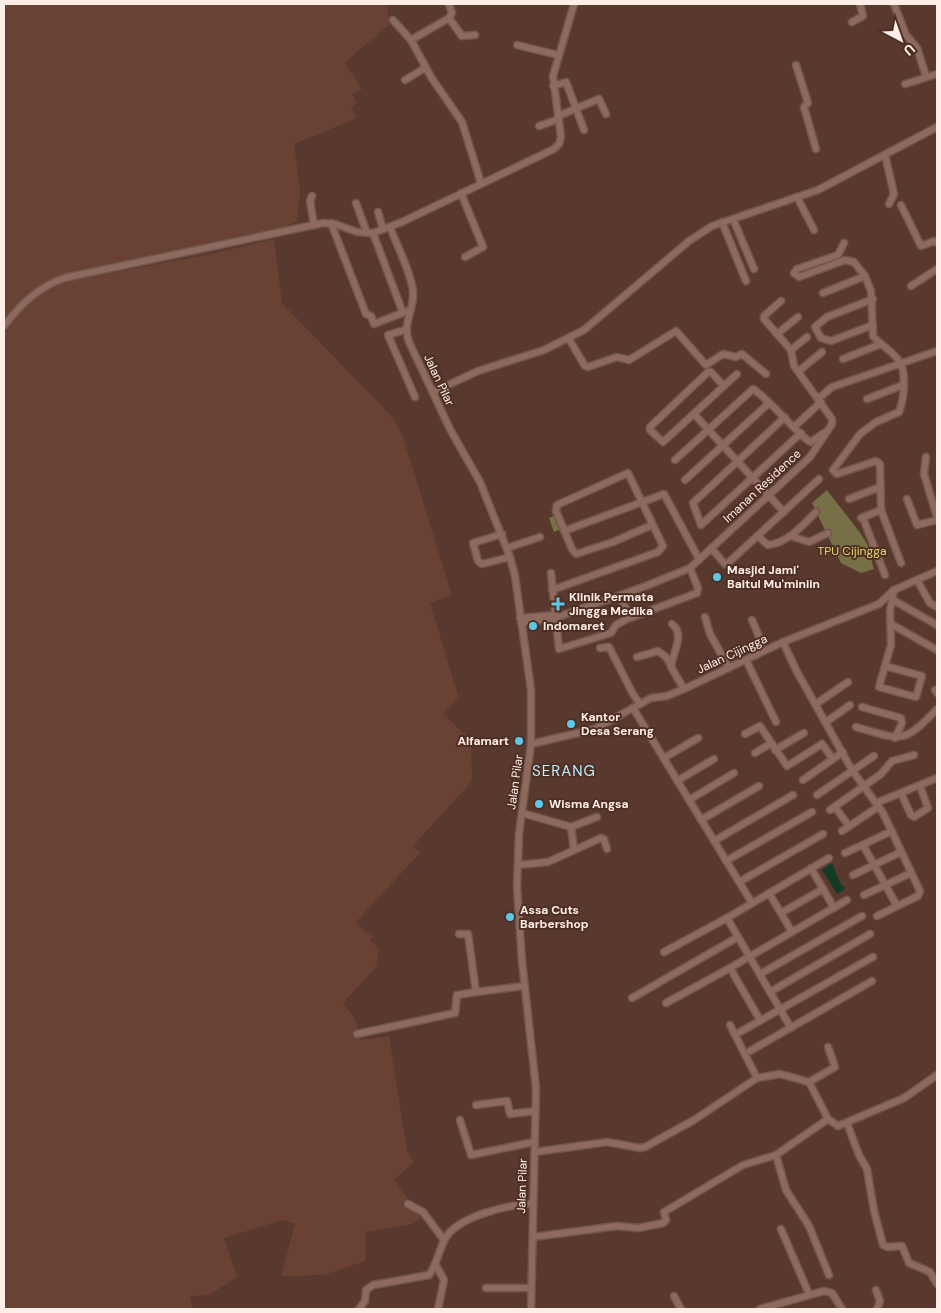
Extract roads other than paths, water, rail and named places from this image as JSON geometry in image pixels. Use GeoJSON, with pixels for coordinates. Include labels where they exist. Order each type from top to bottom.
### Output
{"type":"FeatureCollection","features":[{"type":"Feature","properties":{"kind":"street"},"geometry":{"type":"LineString","coordinates":[[411,40],[450,18],[452,13],[449,4]]}},
{"type":"Feature","properties":{"kind":"street"},"geometry":{"type":"LineString","coordinates":[[4,326],[32,295],[43,287],[64,278],[314,225],[331,223],[370,233],[387,228],[558,147],[561,137],[553,86],[558,55],[574,4]]}},
{"type":"Feature","properties":{"kind":"street"},"geometry":{"type":"LineString","coordinates":[[852,22],[863,16],[860,4]]}},
{"type":"Feature","properties":{"kind":"street"},"geometry":{"type":"LineString","coordinates":[[894,4],[906,35],[917,48],[926,76]]}},
{"type":"Feature","properties":{"kind":"street"},"geometry":{"type":"LineString","coordinates":[[450,18],[462,36],[475,35]]}},
{"type":"Feature","properties":{"kind":"street"},"geometry":{"type":"LineString","coordinates":[[393,20],[411,40],[425,68],[462,122],[481,183]]}},
{"type":"Feature","properties":{"kind":"street"},"geometry":{"type":"LineString","coordinates":[[517,45],[558,55]]}},
{"type":"Feature","properties":{"kind":"street"},"geometry":{"type":"LineString","coordinates":[[796,66],[808,103],[804,107],[816,149]]}},
{"type":"Feature","properties":{"kind":"street"},"geometry":{"type":"LineString","coordinates":[[405,80],[425,68]]}},
{"type":"Feature","properties":{"kind":"street"},"geometry":{"type":"LineString","coordinates":[[905,84],[937,74]]}},
{"type":"Feature","properties":{"kind":"street"},"geometry":{"type":"LineString","coordinates":[[553,86],[565,81],[584,130]]}},
{"type":"Feature","properties":{"kind":"street"},"geometry":{"type":"LineString","coordinates":[[539,126],[600,99],[606,114]]}},
{"type":"Feature","properties":{"kind":"street"},"geometry":{"type":"LineString","coordinates":[[433,392],[478,371],[536,353],[569,339],[596,321],[689,241],[722,222],[818,190],[937,127]]}},
{"type":"Feature","properties":{"kind":"street"},"geometry":{"type":"LineString","coordinates":[[885,155],[894,194],[889,204]]}},
{"type":"Feature","properties":{"kind":"street"},"geometry":{"type":"LineString","coordinates":[[461,193],[483,247],[465,258]]}},
{"type":"Feature","properties":{"kind":"street"},"geometry":{"type":"LineString","coordinates":[[312,196],[310,201],[314,225]]}},
{"type":"Feature","properties":{"kind":"street"},"geometry":{"type":"LineString","coordinates":[[797,197],[814,230]]}},
{"type":"Feature","properties":{"kind":"street"},"geometry":{"type":"LineString","coordinates":[[356,203],[406,311]]}},
{"type":"Feature","properties":{"kind":"street"},"geometry":{"type":"LineString","coordinates":[[901,206],[921,246],[934,241],[937,243]]}},
{"type":"Feature","properties":{"kind":"street"},"geometry":{"type":"LineString","coordinates":[[378,212],[413,288],[413,298],[406,311],[405,330],[388,334]]}},
{"type":"Feature","properties":{"kind":"street"},"geometry":{"type":"LineString","coordinates":[[733,219],[754,269]]}},
{"type":"Feature","properties":{"kind":"street"},"geometry":{"type":"LineString","coordinates":[[722,222],[746,281]]}},
{"type":"Feature","properties":{"kind":"street"},"geometry":{"type":"LineString","coordinates":[[331,223],[366,314],[371,316],[374,324],[384,327],[415,397]]}},
{"type":"Feature","properties":{"kind":"street"},"geometry":{"type":"LineString","coordinates":[[844,243],[840,252],[835,256],[794,271],[795,275],[799,277],[846,260],[854,262],[866,276],[873,298],[873,336],[900,362],[903,385],[899,412],[876,422],[860,434],[833,470],[837,474],[878,462],[881,467],[881,510],[901,563]]}},
{"type":"Feature","properties":{"kind":"street"},"geometry":{"type":"LineString","coordinates":[[840,252],[846,260]]}},
{"type":"Feature","properties":{"kind":"street"},"geometry":{"type":"LineString","coordinates":[[910,286],[937,269]]}},
{"type":"Feature","properties":{"kind":"street"},"geometry":{"type":"LineString","coordinates":[[823,293],[866,276]]}},
{"type":"Feature","properties":{"kind":"street"},"geometry":{"type":"LineString","coordinates":[[873,298],[826,317],[815,327],[821,338],[829,341],[873,325]]}},
{"type":"Feature","properties":{"kind":"street","name":"Imanan Residence"},"geometry":{"type":"LineString","coordinates":[[521,620],[555,616],[620,596],[690,568],[810,457],[820,444],[824,433],[832,421],[820,400],[791,360],[791,350],[766,321],[764,316],[782,301]]}},
{"type":"Feature","properties":{"kind":"street"},"geometry":{"type":"LineString","coordinates":[[378,324],[406,311]]}},
{"type":"Feature","properties":{"kind":"street"},"geometry":{"type":"LineString","coordinates":[[777,334],[798,316]]}},
{"type":"Feature","properties":{"kind":"street","name":"Jalan Pilar"},"geometry":{"type":"LineString","coordinates":[[405,330],[412,350],[451,431],[480,482],[510,556],[515,576],[531,690],[531,744],[522,813],[518,865],[524,986],[535,1064],[531,1309]]}},
{"type":"Feature","properties":{"kind":"street"},"geometry":{"type":"LineString","coordinates":[[569,339],[585,366],[588,367],[616,357],[629,360],[676,331],[706,365],[709,365],[724,354],[736,357],[742,354],[766,374]]}},
{"type":"Feature","properties":{"kind":"street"},"geometry":{"type":"LineString","coordinates":[[791,350],[807,337]]}},
{"type":"Feature","properties":{"kind":"street"},"geometry":{"type":"LineString","coordinates":[[843,359],[881,344]]}},
{"type":"Feature","properties":{"kind":"street"},"geometry":{"type":"LineString","coordinates":[[795,426],[832,387],[900,362],[937,351]]}},
{"type":"Feature","properties":{"kind":"street"},"geometry":{"type":"LineString","coordinates":[[799,371],[822,352]]}},
{"type":"Feature","properties":{"kind":"street"},"geometry":{"type":"LineString","coordinates":[[724,386],[711,372],[708,372],[650,427],[650,430],[663,442],[694,414],[737,374]]}},
{"type":"Feature","properties":{"kind":"street"},"geometry":{"type":"LineString","coordinates":[[867,399],[903,385]]}},
{"type":"Feature","properties":{"kind":"street"},"geometry":{"type":"LineString","coordinates":[[675,460],[751,389],[754,389],[795,426],[809,442],[824,433]]}},
{"type":"Feature","properties":{"kind":"street"},"geometry":{"type":"LineString","coordinates":[[685,480],[769,403]]}},
{"type":"Feature","properties":{"kind":"street"},"geometry":{"type":"LineString","coordinates":[[694,414],[784,512]]}},
{"type":"Feature","properties":{"kind":"street"},"geometry":{"type":"LineString","coordinates":[[785,417],[693,503],[701,524],[801,433]]}},
{"type":"Feature","properties":{"kind":"street"},"geometry":{"type":"LineString","coordinates":[[907,499],[917,525],[937,519],[924,474],[926,457]]}},
{"type":"Feature","properties":{"kind":"street"},"geometry":{"type":"LineString","coordinates":[[552,590],[658,552],[662,546],[630,474],[625,473],[557,504],[556,511],[572,549],[576,554],[613,542],[652,525]]}},
{"type":"Feature","properties":{"kind":"street"},"geometry":{"type":"LineString","coordinates":[[711,548],[726,564],[759,537],[819,479]]}},
{"type":"Feature","properties":{"kind":"street"},"geometry":{"type":"LineString","coordinates":[[849,499],[880,487]]}},
{"type":"Feature","properties":{"kind":"street"},"geometry":{"type":"LineString","coordinates":[[564,530],[666,495],[700,559]]}},
{"type":"Feature","properties":{"kind":"street"},"geometry":{"type":"LineString","coordinates":[[881,510],[862,518],[885,574]]}},
{"type":"Feature","properties":{"kind":"street"},"geometry":{"type":"LineString","coordinates":[[759,537],[771,545],[791,536],[816,512]]}},
{"type":"Feature","properties":{"kind":"street"},"geometry":{"type":"LineString","coordinates":[[791,536],[809,542],[828,533]]}},
{"type":"Feature","properties":{"kind":"street"},"geometry":{"type":"LineString","coordinates":[[502,534],[473,543],[478,561],[482,564],[510,556]]}},
{"type":"Feature","properties":{"kind":"street"},"geometry":{"type":"LineString","coordinates":[[507,548],[540,537]]}},
{"type":"Feature","properties":{"kind":"street"},"geometry":{"type":"LineString","coordinates":[[550,573],[558,647],[560,649],[611,633],[615,625],[629,618],[698,592],[690,568]]}},
{"type":"Feature","properties":{"kind":"street","name":"Jalan Cijingga"},"geometry":{"type":"LineString","coordinates":[[531,744],[592,730],[651,698],[667,696],[684,689],[783,642],[879,604],[894,590],[937,572]]}},
{"type":"Feature","properties":{"kind":"street"},"geometry":{"type":"LineString","coordinates":[[917,580],[930,603],[937,607]]}},
{"type":"Feature","properties":{"kind":"street"},"geometry":{"type":"LineString","coordinates":[[885,666],[922,676],[916,697],[878,687],[885,666],[892,645],[890,611],[894,590]]}},
{"type":"Feature","properties":{"kind":"street"},"geometry":{"type":"LineString","coordinates":[[620,596],[629,618]]}},
{"type":"Feature","properties":{"kind":"street"},"geometry":{"type":"LineString","coordinates":[[893,600],[937,625]]}},
{"type":"Feature","properties":{"kind":"street"},"geometry":{"type":"LineString","coordinates":[[704,617],[710,634],[729,668]]}},
{"type":"Feature","properties":{"kind":"street"},"geometry":{"type":"LineString","coordinates":[[752,620],[761,641],[755,650],[756,655]]}},
{"type":"Feature","properties":{"kind":"street"},"geometry":{"type":"LineString","coordinates":[[671,665],[678,638],[675,627],[672,624]]}},
{"type":"Feature","properties":{"kind":"street"},"geometry":{"type":"LineString","coordinates":[[891,624],[937,650]]}},
{"type":"Feature","properties":{"kind":"street"},"geometry":{"type":"LineString","coordinates":[[783,642],[792,662],[852,770],[863,788],[877,805],[892,831],[920,892],[877,916]]}},
{"type":"Feature","properties":{"kind":"street"},"geometry":{"type":"LineString","coordinates":[[600,648],[609,647],[640,704]]}},
{"type":"Feature","properties":{"kind":"street"},"geometry":{"type":"LineString","coordinates":[[637,657],[658,651],[671,665],[684,689]]}},
{"type":"Feature","properties":{"kind":"street"},"geometry":{"type":"LineString","coordinates":[[746,660],[776,722]]}},
{"type":"Feature","properties":{"kind":"street"},"geometry":{"type":"LineString","coordinates":[[816,704],[848,682]]}},
{"type":"Feature","properties":{"kind":"street"},"geometry":{"type":"LineString","coordinates":[[826,722],[850,706]]}},
{"type":"Feature","properties":{"kind":"street"},"geometry":{"type":"LineString","coordinates":[[862,707],[901,718],[902,723],[895,738]]}},
{"type":"Feature","properties":{"kind":"street"},"geometry":{"type":"LineString","coordinates":[[633,708],[752,903]]}},
{"type":"Feature","properties":{"kind":"street"},"geometry":{"type":"LineString","coordinates":[[856,727],[895,738],[916,731],[937,709]]}},
{"type":"Feature","properties":{"kind":"street"},"geometry":{"type":"LineString","coordinates":[[745,734],[760,726],[770,744],[787,766],[822,744],[833,759]]}},
{"type":"Feature","properties":{"kind":"street"},"geometry":{"type":"LineString","coordinates":[[775,750],[804,733]]}},
{"type":"Feature","properties":{"kind":"street"},"geometry":{"type":"LineString","coordinates":[[664,758],[698,738]]}},
{"type":"Feature","properties":{"kind":"street"},"geometry":{"type":"LineString","coordinates":[[755,753],[770,744]]}},
{"type":"Feature","properties":{"kind":"street"},"geometry":{"type":"LineString","coordinates":[[803,780],[843,752]]}},
{"type":"Feature","properties":{"kind":"street"},"geometry":{"type":"LineString","coordinates":[[848,826],[833,808],[882,774],[892,761],[914,755]]}},
{"type":"Feature","properties":{"kind":"street"},"geometry":{"type":"LineString","coordinates":[[817,795],[874,756]]}},
{"type":"Feature","properties":{"kind":"street"},"geometry":{"type":"LineString","coordinates":[[677,781],[714,759]]}},
{"type":"Feature","properties":{"kind":"street"},"geometry":{"type":"LineString","coordinates":[[689,800],[734,773]]}},
{"type":"Feature","properties":{"kind":"street"},"geometry":{"type":"LineString","coordinates":[[842,831],[877,805],[937,778]]}},
{"type":"Feature","properties":{"kind":"street"},"geometry":{"type":"LineString","coordinates":[[701,820],[759,786]]}},
{"type":"Feature","properties":{"kind":"street"},"geometry":{"type":"LineString","coordinates":[[901,793],[911,815],[914,817],[928,808],[920,786]]}},
{"type":"Feature","properties":{"kind":"street"},"geometry":{"type":"LineString","coordinates":[[714,841],[793,795]]}},
{"type":"Feature","properties":{"kind":"street"},"geometry":{"type":"LineString","coordinates":[[726,861],[812,812]]}},
{"type":"Feature","properties":{"kind":"street"},"geometry":{"type":"LineString","coordinates":[[522,813],[571,826],[596,817]]}},
{"type":"Feature","properties":{"kind":"street"},"geometry":{"type":"LineString","coordinates":[[571,826],[574,849]]}},
{"type":"Feature","properties":{"kind":"street"},"geometry":{"type":"LineString","coordinates":[[845,853],[892,831]]}},
{"type":"Feature","properties":{"kind":"street"},"geometry":{"type":"LineString","coordinates":[[739,882],[823,834]]}},
{"type":"Feature","properties":{"kind":"street"},"geometry":{"type":"LineString","coordinates":[[518,865],[548,862],[602,838],[607,849]]}},
{"type":"Feature","properties":{"kind":"street"},"geometry":{"type":"LineString","coordinates":[[863,845],[897,906]]}},
{"type":"Feature","properties":{"kind":"street"},"geometry":{"type":"LineString","coordinates":[[853,875],[901,852]]}},
{"type":"Feature","properties":{"kind":"street"},"geometry":{"type":"LineString","coordinates":[[664,952],[727,918],[829,858]]}},
{"type":"Feature","properties":{"kind":"street"},"geometry":{"type":"LineString","coordinates":[[812,868],[834,908]]}},
{"type":"Feature","properties":{"kind":"street"},"geometry":{"type":"LineString","coordinates":[[864,895],[911,873]]}},
{"type":"Feature","properties":{"kind":"street"},"geometry":{"type":"LineString","coordinates":[[781,913],[823,889]]}},
{"type":"Feature","properties":{"kind":"street"},"geometry":{"type":"LineString","coordinates":[[769,893],[792,932]]}},
{"type":"Feature","properties":{"kind":"street"},"geometry":{"type":"LineString","coordinates":[[666,1003],[847,900]]}},
{"type":"Feature","properties":{"kind":"street"},"geometry":{"type":"LineString","coordinates":[[760,974],[862,916]]}},
{"type":"Feature","properties":{"kind":"street"},"geometry":{"type":"LineString","coordinates":[[727,918],[791,1028]]}},
{"type":"Feature","properties":{"kind":"street"},"geometry":{"type":"LineString","coordinates":[[458,934],[468,934],[476,992]]}},
{"type":"Feature","properties":{"kind":"street"},"geometry":{"type":"LineString","coordinates":[[770,992],[870,934]]}},
{"type":"Feature","properties":{"kind":"street"},"geometry":{"type":"LineString","coordinates":[[632,998],[738,937]]}},
{"type":"Feature","properties":{"kind":"street"},"geometry":{"type":"LineString","coordinates":[[740,1032],[873,957]]}},
{"type":"Feature","properties":{"kind":"street"},"geometry":{"type":"LineString","coordinates":[[730,968],[760,1020]]}},
{"type":"Feature","properties":{"kind":"street"},"geometry":{"type":"LineString","coordinates":[[750,1050],[872,981]]}},
{"type":"Feature","properties":{"kind":"street"},"geometry":{"type":"LineString","coordinates":[[357,1034],[456,1013],[456,994],[524,986]]}},
{"type":"Feature","properties":{"kind":"street"},"geometry":{"type":"LineString","coordinates":[[730,1025],[757,1078]]}},
{"type":"Feature","properties":{"kind":"street"},"geometry":{"type":"LineString","coordinates":[[535,1152],[606,1142],[640,1148],[646,1146],[700,1116],[757,1078],[780,1074],[809,1082],[835,1067],[828,1047]]}},
{"type":"Feature","properties":{"kind":"street"},"geometry":{"type":"LineString","coordinates":[[809,1082],[828,1119],[834,1126],[847,1123],[904,1098],[937,1075]]}},
{"type":"Feature","properties":{"kind":"street"},"geometry":{"type":"LineString","coordinates":[[476,1104],[506,1101],[510,1114],[534,1111]]}},
{"type":"Feature","properties":{"kind":"street"},"geometry":{"type":"LineString","coordinates":[[533,1237],[617,1226],[638,1228],[663,1223],[666,1220],[664,1212],[697,1191],[742,1165],[776,1156],[828,1119]]}},
{"type":"Feature","properties":{"kind":"street"},"geometry":{"type":"LineString","coordinates":[[460,1120],[471,1155],[534,1142]]}},
{"type":"Feature","properties":{"kind":"street"},"geometry":{"type":"LineString","coordinates":[[847,1123],[859,1155],[867,1169],[874,1211],[883,1245],[888,1248],[902,1246],[909,1263],[930,1272],[937,1284]]}},
{"type":"Feature","properties":{"kind":"street"},"geometry":{"type":"LineString","coordinates":[[776,1156],[786,1190],[809,1226],[828,1275]]}},
{"type":"Feature","properties":{"kind":"street"},"geometry":{"type":"LineString","coordinates":[[359,1309],[369,1287],[390,1280],[425,1276],[431,1272],[444,1240],[453,1230],[486,1213],[533,1203]]}},
{"type":"Feature","properties":{"kind":"street"},"geometry":{"type":"LineString","coordinates":[[408,1204],[423,1212],[444,1240]]}},
{"type":"Feature","properties":{"kind":"street"},"geometry":{"type":"LineString","coordinates":[[781,1229],[809,1294]]}},
{"type":"Feature","properties":{"kind":"street"},"geometry":{"type":"LineString","coordinates":[[435,1264],[444,1280],[438,1309]]}},
{"type":"Feature","properties":{"kind":"street"},"geometry":{"type":"LineString","coordinates":[[486,1288],[531,1288]]}},
{"type":"Feature","properties":{"kind":"street"},"geometry":{"type":"LineString","coordinates":[[876,1290],[880,1301],[877,1309]]}},
{"type":"Feature","properties":{"kind":"street"},"geometry":{"type":"LineString","coordinates":[[760,1309],[809,1294],[830,1292],[842,1309]]}},
{"type":"Feature","properties":{"kind":"street"},"geometry":{"type":"LineString","coordinates":[[674,1296],[681,1309]]}},
{"type":"Feature","properties":{"kind":"place","name":"Masjid Jami' Baitul Mu'miniin"},"geometry":{"type":"Point","coordinates":[717,577]}},
{"type":"Feature","properties":{"kind":"place","name":"Klinik Permata Jingga Medika"},"geometry":{"type":"Point","coordinates":[558,604]}},
{"type":"Feature","properties":{"kind":"place","name":"Indomaret"},"geometry":{"type":"Point","coordinates":[533,626]}},
{"type":"Feature","properties":{"kind":"place","name":"Kantor Desa Serang"},"geometry":{"type":"Point","coordinates":[571,724]}},
{"type":"Feature","properties":{"kind":"place","name":"Alfamart"},"geometry":{"type":"Point","coordinates":[519,741]}},
{"type":"Feature","properties":{"kind":"place","name":"Wisma Angsa"},"geometry":{"type":"Point","coordinates":[539,804]}},
{"type":"Feature","properties":{"kind":"place","name":"Assa Cuts Barbershop"},"geometry":{"type":"Point","coordinates":[510,917]}},
{"type":"Feature","properties":{"kind":"district","name":"SERANG"},"geometry":{"type":"Point","coordinates":[564,771]}},
{"type":"Feature","properties":{"kind":"park label","name":"TPU Cijingga"},"geometry":{"type":"Point","coordinates":[852,551]}}]}
